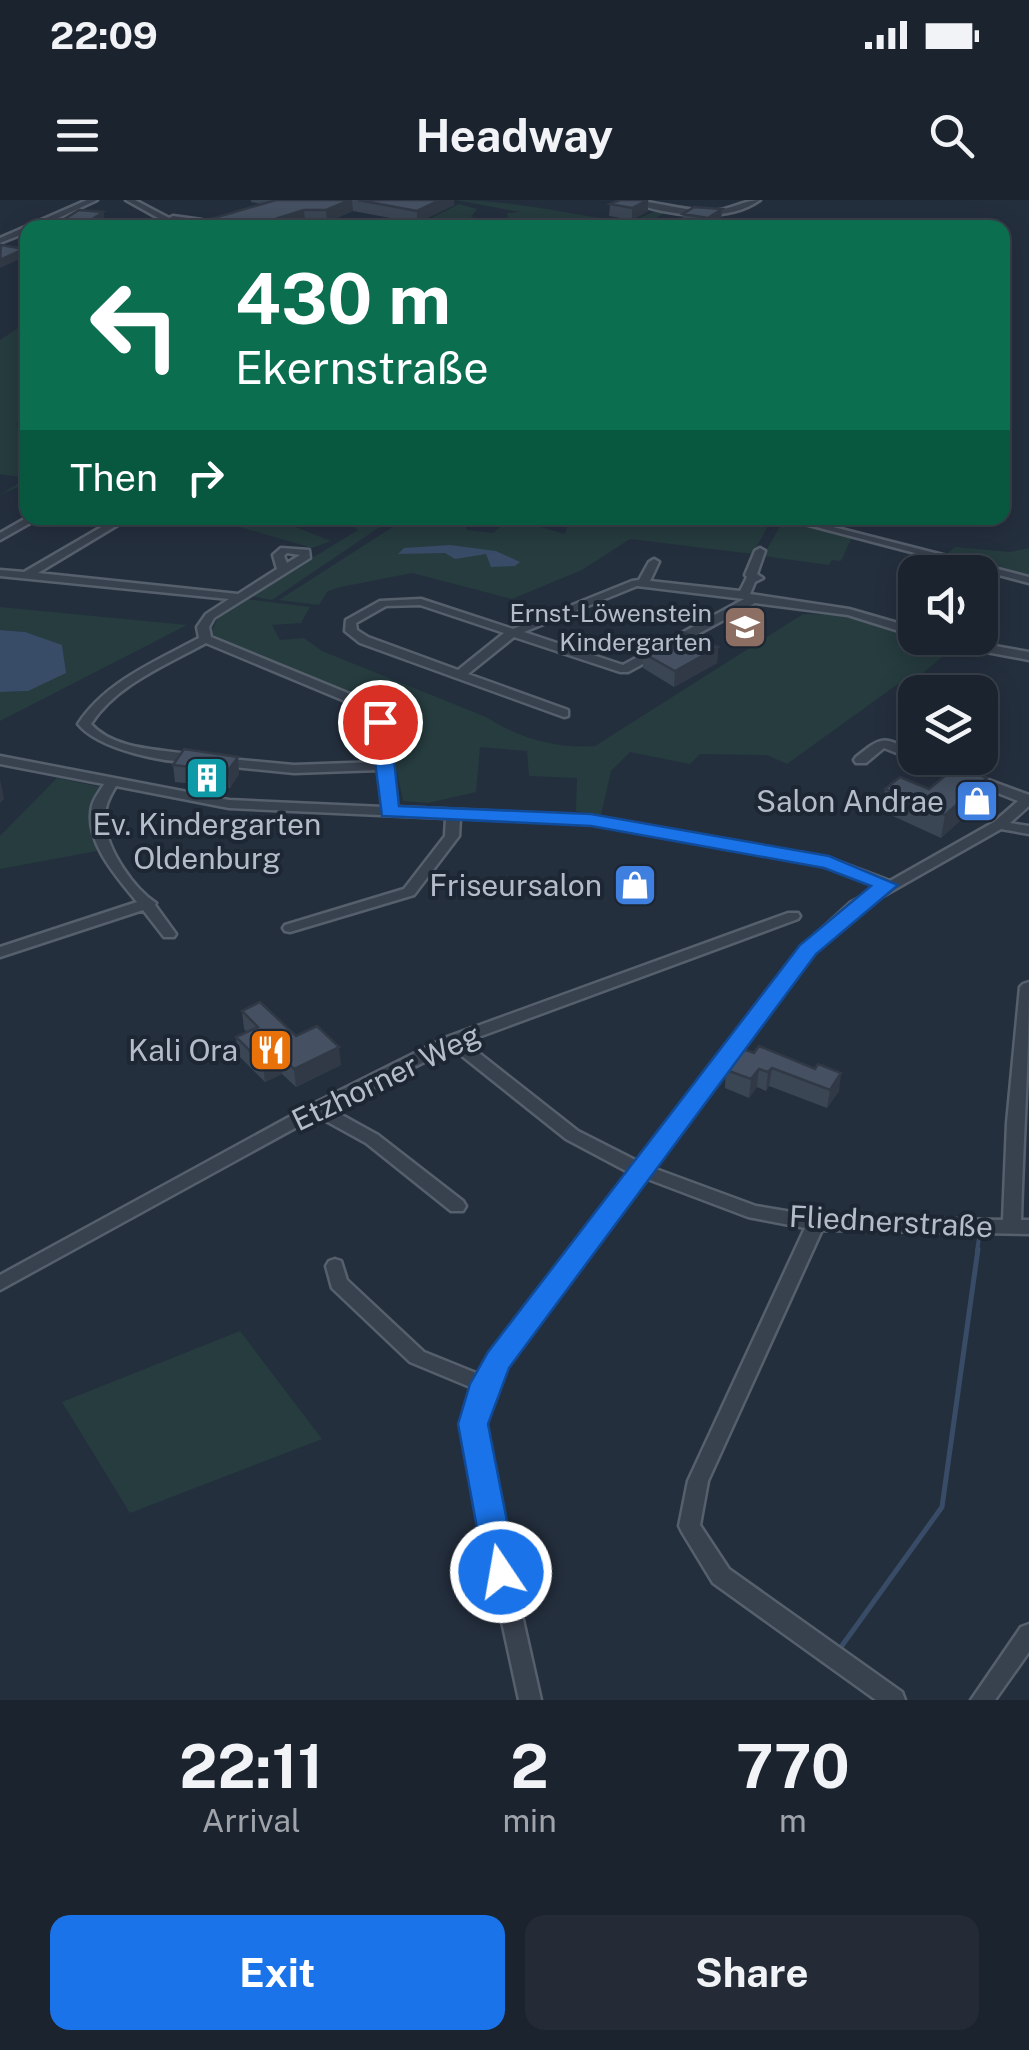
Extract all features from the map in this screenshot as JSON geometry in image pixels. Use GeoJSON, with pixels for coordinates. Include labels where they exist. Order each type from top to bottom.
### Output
{"type":"FeatureCollection","features":[{"type":"Feature","properties":{"kind":"street"},"geometry":{"type":"LineString","coordinates":[[47,220],[93,200]]}},
{"type":"Feature","properties":{"kind":"street"},"geometry":{"type":"LineString","coordinates":[[130,200],[171,220]]}},
{"type":"Feature","properties":{"kind":"street"},"geometry":{"type":"LineString","coordinates":[[629,200],[720,213],[739,211],[756,200]]}},
{"type":"Feature","properties":{"kind":"street"},"geometry":{"type":"LineString","coordinates":[[27,575],[111,525]]}},
{"type":"Feature","properties":{"kind":"street"},"geometry":{"type":"LineString","coordinates":[[814,525],[1029,580]]}},
{"type":"Feature","properties":{"kind":"street"},"geometry":{"type":"LineString","coordinates":[[748,597],[750,580],[757,578],[751,575],[760,551]]}},
{"type":"Feature","properties":{"kind":"street"},"geometry":{"type":"LineString","coordinates":[[644,582],[654,562]]}},
{"type":"Feature","properties":{"kind":"street"},"geometry":{"type":"LineString","coordinates":[[205,640],[206,620],[284,569]]}},
{"type":"Feature","properties":{"kind":"street"},"geometry":{"type":"LineString","coordinates":[[0,572],[238,597]]}},
{"type":"Feature","properties":{"kind":"street"},"geometry":{"type":"LineString","coordinates":[[460,674],[510,634],[644,582],[849,612],[898,627]]}},
{"type":"Feature","properties":{"kind":"street"},"geometry":{"type":"LineString","coordinates":[[564,713],[364,640],[352,631],[350,622],[399,600],[421,602],[624,669],[748,597]]}},
{"type":"Feature","properties":{"kind":"street"},"geometry":{"type":"LineString","coordinates":[[205,640],[94,708],[84,724],[86,730],[107,742],[222,763],[305,769],[385,766]]}},
{"type":"Feature","properties":{"kind":"street"},"geometry":{"type":"LineString","coordinates":[[205,640],[368,706],[380,722],[390,812]]}},
{"type":"Feature","properties":{"kind":"street"},"geometry":{"type":"LineString","coordinates":[[998,650],[1029,656]]}},
{"type":"Feature","properties":{"kind":"street"},"geometry":{"type":"LineString","coordinates":[[861,760],[882,743],[898,749]]}},
{"type":"Feature","properties":{"kind":"street"},"geometry":{"type":"LineString","coordinates":[[0,760],[110,785],[229,804],[591,820],[829,862],[888,885]]}},
{"type":"Feature","properties":{"kind":"street"},"geometry":{"type":"LineString","coordinates":[[530,1700],[474,1446],[473,1424],[485,1384],[640,1170],[808,950],[855,906],[999,825],[1028,800],[963,775]]}},
{"type":"Feature","properties":{"kind":"street"},"geometry":{"type":"LineString","coordinates":[[110,785],[97,800],[94,817],[102,843],[169,934]]}},
{"type":"Feature","properties":{"kind":"street"},"geometry":{"type":"LineString","coordinates":[[290,928],[409,892],[452,836],[452,814]]}},
{"type":"Feature","properties":{"kind":"street"},"geometry":{"type":"LineString","coordinates":[[999,825],[1029,830]]}},
{"type":"Feature","properties":{"kind":"street"},"geometry":{"type":"LineString","coordinates":[[0,952],[149,903]]}},
{"type":"Feature","properties":{"kind":"street","name":"Etzhorner Weg"},"geometry":{"type":"LineString","coordinates":[[0,1283],[318,1109],[454,1041],[792,916]]}},
{"type":"Feature","properties":{"kind":"street"},"geometry":{"type":"LineString","coordinates":[[1021,1226],[1014,1123],[1028,987]]}},
{"type":"Feature","properties":{"kind":"street","name":"Fliednerstraße"},"geometry":{"type":"LineString","coordinates":[[454,1041],[572,1135],[640,1170],[754,1212],[816,1222],[1021,1226]]}},
{"type":"Feature","properties":{"kind":"street"},"geometry":{"type":"LineString","coordinates":[[318,1109],[372,1140],[457,1206]]}},
{"type":"Feature","properties":{"kind":"street"},"geometry":{"type":"LineString","coordinates":[[816,1222],[698,1481],[689,1526],[721,1576],[894,1700]]}},
{"type":"Feature","properties":{"kind":"street"},"geometry":{"type":"LineString","coordinates":[[335,1266],[339,1283],[417,1357],[485,1384]]}},
{"type":"Feature","properties":{"kind":"street"},"geometry":{"type":"LineString","coordinates":[[982,1700],[1029,1634]]}},
{"type":"Feature","properties":{"kind":"green space"},"geometry":{"type":"Polygon","coordinates":[[[456,200],[616,220],[499,220],[508,217],[507,213],[519,212],[456,200]]]}},
{"type":"Feature","properties":{"kind":"green space"},"geometry":{"type":"Polygon","coordinates":[[[459,204],[477,209],[471,217],[490,220],[428,220],[459,204]]]}},
{"type":"Feature","properties":{"kind":"green space"},"geometry":{"type":"Polygon","coordinates":[[[668,211],[653,220],[635,220],[656,212],[668,211]]]}},
{"type":"Feature","properties":{"kind":"green space"},"geometry":{"type":"Polygon","coordinates":[[[20,327],[20,477],[0,474],[0,340],[20,327]]]}},
{"type":"Feature","properties":{"kind":"green space"},"geometry":{"type":"Polygon","coordinates":[[[233,525],[293,525],[331,541],[312,548],[233,525]]]}},
{"type":"Feature","properties":{"kind":"green space"},"geometry":{"type":"Polygon","coordinates":[[[352,525],[383,525],[272,600],[250,596],[358,530],[352,525]]]}},
{"type":"Feature","properties":{"kind":"green space"},"geometry":{"type":"Polygon","coordinates":[[[396,525],[464,525],[467,530],[493,533],[502,525],[541,525],[565,534],[568,525],[768,525],[753,554],[630,539],[582,570],[512,599],[412,573],[328,591],[319,605],[279,600],[396,525]]]}},
{"type":"Feature","properties":{"kind":"green space"},"geometry":{"type":"Polygon","coordinates":[[[781,525],[800,525],[852,537],[841,561],[832,560],[829,565],[763,556],[781,525]]]}},
{"type":"Feature","properties":{"kind":"green space"},"geometry":{"type":"Polygon","coordinates":[[[955,547],[1010,552],[1029,548],[1029,576],[998,569],[998,555],[945,555],[955,547]]]}},
{"type":"Feature","properties":{"kind":"green space"},"geometry":{"type":"Polygon","coordinates":[[[246,599],[310,607],[301,623],[272,625],[280,640],[304,638],[322,651],[512,731],[567,746],[595,746],[803,614],[846,615],[898,630],[898,655],[944,655],[920,675],[898,675],[898,684],[787,764],[767,755],[700,754],[690,764],[630,752],[611,771],[601,815],[576,811],[577,778],[529,776],[527,751],[480,747],[476,792],[428,803],[403,801],[386,721],[374,705],[209,637],[218,617],[246,599]]]}},
{"type":"Feature","properties":{"kind":"green space"},"geometry":{"type":"Polygon","coordinates":[[[0,607],[187,625],[0,721],[0,692],[28,691],[25,632],[0,630],[0,607]]]}},
{"type":"Feature","properties":{"kind":"green space"},"geometry":{"type":"Polygon","coordinates":[[[57,778],[101,787],[89,809],[97,851],[0,869],[0,836],[57,778]]]}},
{"type":"Feature","properties":{"kind":"green space"},"geometry":{"type":"Polygon","coordinates":[[[240,1331],[322,1439],[130,1513],[62,1402],[240,1331]]]}},
{"type":"Feature","properties":{"kind":"water"},"geometry":{"type":"Polygon","coordinates":[[[450,545],[496,551],[520,562],[515,566],[491,567],[486,554],[455,559],[445,553],[398,554],[404,548],[450,545]]]}},
{"type":"Feature","properties":{"kind":"water"},"geometry":{"type":"Polygon","coordinates":[[[0,630],[25,632],[62,645],[66,673],[28,691],[0,692],[0,630]]]}},
{"type":"Feature","properties":{"kind":"building"},"geometry":{"type":"Polygon","coordinates":[[[276,200],[350,200],[326,210],[304,210],[272,220],[214,218],[276,200]]]}},
{"type":"Feature","properties":{"kind":"building"},"geometry":{"type":"Polygon","coordinates":[[[358,200],[440,200],[417,211],[358,200]]]}},
{"type":"Feature","properties":{"kind":"building"},"geometry":{"type":"Polygon","coordinates":[[[648,200],[632,208],[610,204],[648,200]]]}},
{"type":"Feature","properties":{"kind":"building"},"geometry":{"type":"Polygon","coordinates":[[[694,207],[722,209],[708,218],[683,214],[694,207]]]}},
{"type":"Feature","properties":{"kind":"building"},"geometry":{"type":"Polygon","coordinates":[[[79,210],[103,212],[91,220],[63,220],[79,210]]]}},
{"type":"Feature","properties":{"kind":"building"},"geometry":{"type":"Polygon","coordinates":[[[1,245],[20,248],[20,251],[0,260],[1,245]]]}},
{"type":"Feature","properties":{"kind":"building"},"geometry":{"type":"Polygon","coordinates":[[[682,632],[718,647],[675,671],[643,653],[682,632]]]}},
{"type":"Feature","properties":{"kind":"building"},"geometry":{"type":"Polygon","coordinates":[[[184,749],[238,757],[228,771],[173,765],[184,749]]]}},
{"type":"Feature","properties":{"kind":"building"},"geometry":{"type":"Polygon","coordinates":[[[946,775],[987,778],[945,815],[885,789],[900,777],[929,789],[946,775]]]}},
{"type":"Feature","properties":{"kind":"building"},"geometry":{"type":"Polygon","coordinates":[[[260,1002],[296,1036],[317,1026],[339,1047],[294,1069],[280,1055],[263,1064],[236,1037],[258,1027],[242,1011],[260,1002]]]}},
{"type":"Feature","properties":{"kind":"building"},"geometry":{"type":"Polygon","coordinates":[[[759,1046],[815,1069],[818,1064],[841,1073],[830,1090],[772,1068],[768,1072],[759,1069],[751,1079],[726,1070],[743,1049],[754,1053],[759,1046]]]}},
{"type":"Feature","properties":{"kind":"waterway"},"geometry":{"type":"LineString","coordinates":[[977,1251],[979,1238]]}},
{"type":"Feature","properties":{"kind":"waterway"},"geometry":{"type":"LineString","coordinates":[[841,1647],[942,1507],[978,1249]]}},
{"type":"Feature","properties":{"kind":"place","name":"Ernst-Löwenstein Kindergarten"},"geometry":{"type":"Point","coordinates":[745,627]}},
{"type":"Feature","properties":{"kind":"place","name":"Ev. Kindergarten Oldenburg"},"geometry":{"type":"Point","coordinates":[207,778]}},
{"type":"Feature","properties":{"kind":"place","name":"Salon Andrae"},"geometry":{"type":"Point","coordinates":[977,801]}},
{"type":"Feature","properties":{"kind":"place","name":"Friseursalon"},"geometry":{"type":"Point","coordinates":[635,885]}},
{"type":"Feature","properties":{"kind":"place","name":"Kali Ora"},"geometry":{"type":"Point","coordinates":[271,1050]}},
{"type":"Feature","properties":{"kind":"route"},"geometry":{"type":"LineString","coordinates":[[380,722],[390,812],[543,815],[591,820],[829,862],[888,885],[855,906],[808,950],[640,1170],[485,1384],[473,1424],[474,1446],[501,1572]]}}]}
